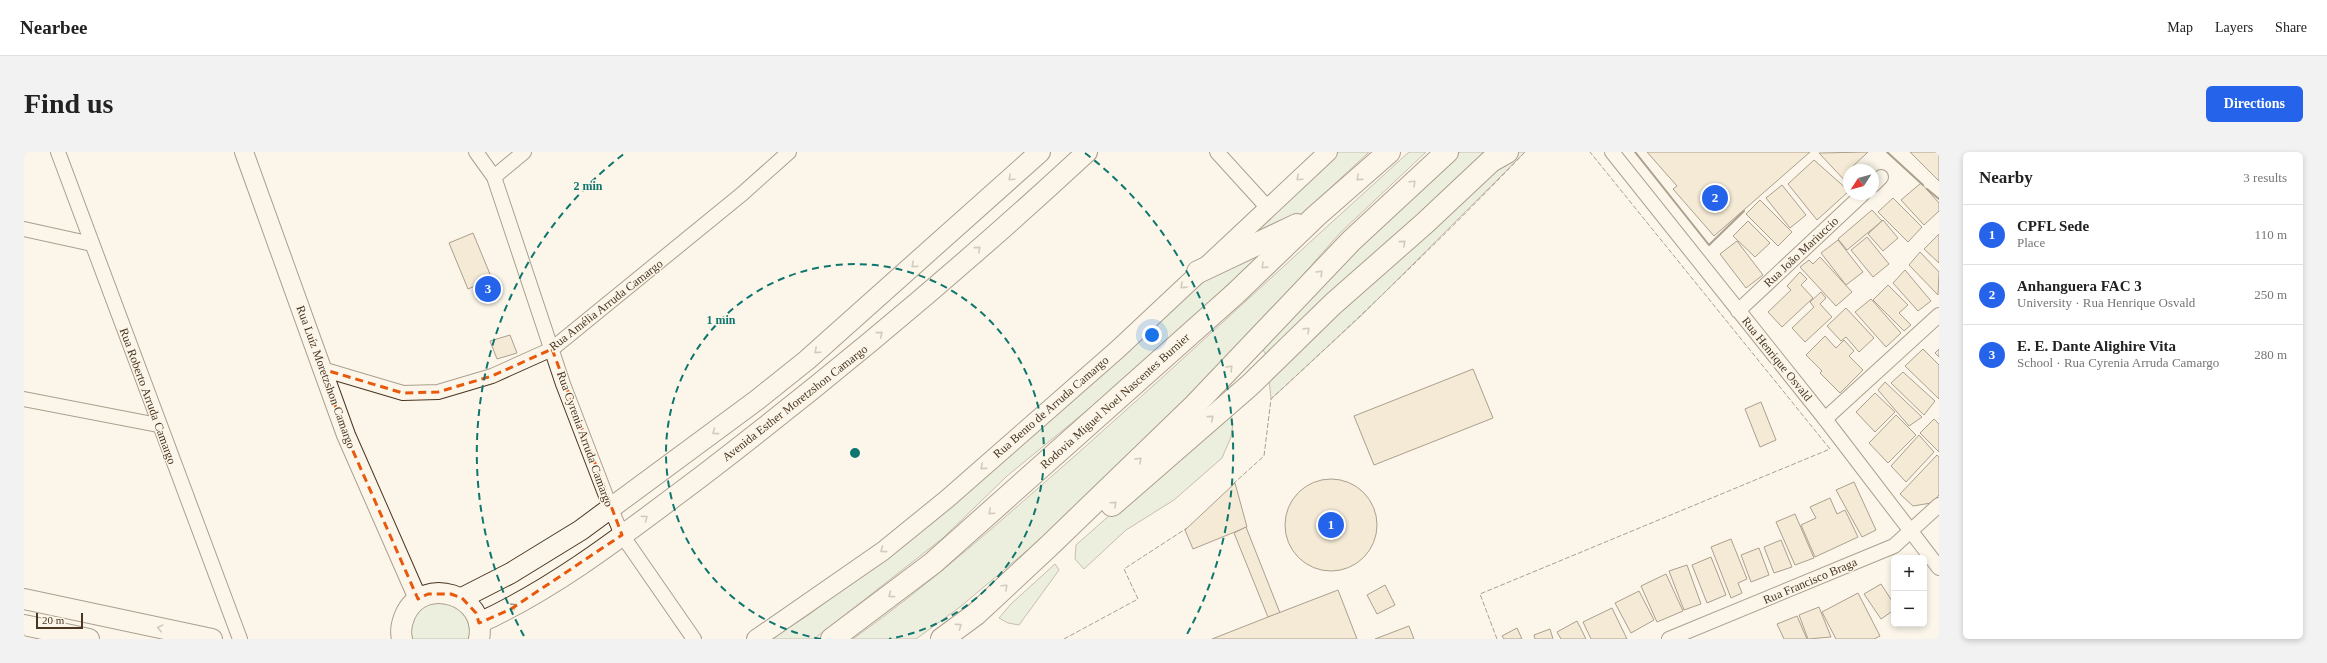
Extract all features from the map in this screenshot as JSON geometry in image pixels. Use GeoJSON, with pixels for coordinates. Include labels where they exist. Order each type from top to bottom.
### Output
{"type":"FeatureCollection","features":[{"type":"Feature","properties":{"kind":"highway","name":"Rodovia Miguel Noel Nascentes Burnier"},"geometry":{"type":"LineString","coordinates":[[832,639],[939,558],[1230,298],[1316,216],[1389,152]]}},
{"type":"Feature","properties":{"kind":"highway"},"geometry":{"type":"LineString","coordinates":[[942,639],[976,614],[1050,545],[1193,407],[1351,241],[1447,152]]}},
{"type":"Feature","properties":{"kind":"highway"},"geometry":{"type":"LineString","coordinates":[[1050,545],[1066,548],[1190,436],[1250,385],[1333,304],[1425,223],[1497,155]]}},
{"type":"Feature","properties":{"kind":"highway"},"geometry":{"type":"LineString","coordinates":[[1198,272],[1316,216]]}},
{"type":"Feature","properties":{"kind":"main road"},"geometry":{"type":"LineString","coordinates":[[462,598],[511,573],[610,510],[757,400],[807,360],[1040,152]]}},
{"type":"Feature","properties":{"kind":"main road","name":"Avenida Esther Moretzshon Camargo"},"geometry":{"type":"LineString","coordinates":[[479,631],[601,552],[830,376],[1020,214],[1087,152]]}},
{"type":"Feature","properties":{"kind":"main road"},"geometry":{"type":"LineString","coordinates":[[399,638],[402,622],[408,609],[418,599],[428,594],[440,592],[462,598],[470,605],[479,631]]}},
{"type":"Feature","properties":{"kind":"main road"},"geometry":{"type":"LineString","coordinates":[[24,599],[212,639]]}},
{"type":"Feature","properties":{"kind":"main road"},"geometry":{"type":"LineString","coordinates":[[24,625],[90,639]]}},
{"type":"Feature","properties":{"kind":"street","name":"Rua Roberto Arruda Camargo"},"geometry":{"type":"LineString","coordinates":[[58,152],[158,425],[240,639]]}},
{"type":"Feature","properties":{"kind":"street","name":"Rua Luíz Moretzshon Camargo"},"geometry":{"type":"LineString","coordinates":[[244,152],[346,435],[418,599]]}},
{"type":"Feature","properties":{"kind":"street","name":"Rua Cyrenia Arruda Camargo"},"geometry":{"type":"LineString","coordinates":[[476,152],[494,177],[552,348],[610,510],[622,535],[694,639]]}},
{"type":"Feature","properties":{"kind":"street","name":"Rua Amélia Arruda Camargo"},"geometry":{"type":"LineString","coordinates":[[322,369],[403,392],[438,392],[492,376],[552,348],[706,224],[789,152]]}},
{"type":"Feature","properties":{"kind":"street"},"geometry":{"type":"LineString","coordinates":[[1217,152],[1267,207]]}},
{"type":"Feature","properties":{"kind":"street","name":"Rua Bento de Arruda Camargo"},"geometry":{"type":"LineString","coordinates":[[756,639],[883,551],[947,499],[1118,349],[1267,207],[1328,152]]}},
{"type":"Feature","properties":{"kind":"street","name":"Rua Henrique Osvald"},"geometry":{"type":"LineString","coordinates":[[1612,152],[1826,419],[1939,568]]}},
{"type":"Feature","properties":{"kind":"street"},"geometry":{"type":"LineString","coordinates":[[494,177],[518,155]]}},
{"type":"Feature","properties":{"kind":"street","name":"Rua João Mariuccio"},"geometry":{"type":"LineString","coordinates":[[1738,311],[1857,200]]}},
{"type":"Feature","properties":{"kind":"street"},"geometry":{"type":"LineString","coordinates":[[24,229],[92,244]]}},
{"type":"Feature","properties":{"kind":"street"},"geometry":{"type":"LineString","coordinates":[[1826,419],[1939,315]]}},
{"type":"Feature","properties":{"kind":"street"},"geometry":{"type":"LineString","coordinates":[[24,400],[158,425]]}},
{"type":"Feature","properties":{"kind":"street","name":"Rua Francisco Braga"},"geometry":{"type":"LineString","coordinates":[[1669,639],[1894,546],[1939,505]]}},
{"type":"Feature","properties":{"kind":"highlighted area"},"geometry":{"type":"Polygon","coordinates":[[[552,349],[622,535],[511,609],[479,623],[476,613],[462,598],[451,594],[428,594],[418,599],[346,435],[322,369],[403,393],[438,392],[492,376],[552,349]]]}},
{"type":"Feature","properties":{"kind":"green space"},"geometry":{"type":"Polygon","coordinates":[[[1335,152],[1369,152],[1301,215],[1238,248],[1335,152]]]}},
{"type":"Feature","properties":{"kind":"green space"},"geometry":{"type":"Polygon","coordinates":[[[1409,152],[1426,152],[1340,233],[1271,311],[1171,418],[1073,512],[960,607],[916,639],[853,639],[882,618],[967,550],[1077,454],[1409,152]]]}},
{"type":"Feature","properties":{"kind":"green space"},"geometry":{"type":"Polygon","coordinates":[[[1460,152],[1485,152],[1480,162],[1267,356],[1263,350],[1347,258],[1460,152]]]}},
{"type":"Feature","properties":{"kind":"green space"},"geometry":{"type":"Polygon","coordinates":[[[1516,152],[1525,152],[1363,314],[1271,399],[1269,379],[1491,171],[1516,152]]]}},
{"type":"Feature","properties":{"kind":"green space"},"geometry":{"type":"Polygon","coordinates":[[[1262,253],[1134,372],[1007,476],[943,538],[814,639],[771,639],[807,616],[907,542],[1200,281],[1262,253]]]}},
{"type":"Feature","properties":{"kind":"green space"},"geometry":{"type":"Polygon","coordinates":[[[1230,409],[1233,424],[1231,437],[1222,458],[1174,500],[1126,530],[1084,569],[1075,559],[1076,545],[1230,409]]]}},
{"type":"Feature","properties":{"kind":"green space"},"geometry":{"type":"Polygon","coordinates":[[[1055,564],[1059,570],[1019,625],[1008,623],[999,618],[1011,604],[1055,564]]]}},
{"type":"Feature","properties":{"kind":"green space"},"geometry":{"type":"Polygon","coordinates":[[[430,602],[448,604],[455,606],[460,610],[468,621],[470,639],[409,639],[413,616],[430,602]]]}},
{"type":"Feature","properties":{"kind":"building"},"geometry":{"type":"Polygon","coordinates":[[[1647,152],[1810,152],[1714,236],[1673,189],[1677,186],[1647,152]]]}},
{"type":"Feature","properties":{"kind":"building"},"geometry":{"type":"Polygon","coordinates":[[[1868,152],[1855,164],[1843,164],[1843,179],[1819,153],[1868,152]]]}},
{"type":"Feature","properties":{"kind":"building"},"geometry":{"type":"Polygon","coordinates":[[[1910,152],[1939,152],[1939,181],[1910,152]]]}},
{"type":"Feature","properties":{"kind":"building"},"geometry":{"type":"Polygon","coordinates":[[[1814,160],[1843,186],[1843,196],[1817,220],[1788,184],[1814,160]]]}},
{"type":"Feature","properties":{"kind":"building"},"geometry":{"type":"Polygon","coordinates":[[[1921,183],[1939,203],[1939,211],[1924,225],[1901,200],[1921,183]]]}},
{"type":"Feature","properties":{"kind":"building"},"geometry":{"type":"Polygon","coordinates":[[[1782,185],[1806,215],[1790,228],[1766,198],[1782,185]]]}},
{"type":"Feature","properties":{"kind":"building"},"geometry":{"type":"Polygon","coordinates":[[[1893,198],[1922,227],[1908,242],[1878,212],[1893,198]]]}},
{"type":"Feature","properties":{"kind":"building"},"geometry":{"type":"Polygon","coordinates":[[[1760,200],[1792,232],[1778,246],[1746,214],[1760,200]]]}},
{"type":"Feature","properties":{"kind":"building"},"geometry":{"type":"Polygon","coordinates":[[[1872,210],[1882,221],[1847,250],[1838,239],[1872,210]]]}},
{"type":"Feature","properties":{"kind":"building"},"geometry":{"type":"Polygon","coordinates":[[[1883,220],[1898,238],[1883,251],[1868,234],[1883,220]]]}},
{"type":"Feature","properties":{"kind":"building"},"geometry":{"type":"Polygon","coordinates":[[[1748,221],[1770,243],[1755,257],[1733,236],[1748,221]]]}},
{"type":"Feature","properties":{"kind":"building"},"geometry":{"type":"Polygon","coordinates":[[[473,233],[492,279],[468,289],[449,243],[473,233]]]}},
{"type":"Feature","properties":{"kind":"building"},"geometry":{"type":"Polygon","coordinates":[[[1939,234],[1939,263],[1924,249],[1939,234]]]}},
{"type":"Feature","properties":{"kind":"building"},"geometry":{"type":"Polygon","coordinates":[[[1867,237],[1889,264],[1873,277],[1851,250],[1867,237]]]}},
{"type":"Feature","properties":{"kind":"building"},"geometry":{"type":"Polygon","coordinates":[[[1838,240],[1863,272],[1846,285],[1821,253],[1838,240]]]}},
{"type":"Feature","properties":{"kind":"building"},"geometry":{"type":"Polygon","coordinates":[[[1737,241],[1763,275],[1746,288],[1720,254],[1737,241]]]}},
{"type":"Feature","properties":{"kind":"building"},"geometry":{"type":"Polygon","coordinates":[[[1920,252],[1939,272],[1938,295],[1909,265],[1920,252]]]}},
{"type":"Feature","properties":{"kind":"building"},"geometry":{"type":"Polygon","coordinates":[[[1820,257],[1852,292],[1836,306],[1800,267],[1809,260],[1813,264],[1820,257]]]}},
{"type":"Feature","properties":{"kind":"building"},"geometry":{"type":"Polygon","coordinates":[[[1905,270],[1931,301],[1918,311],[1893,283],[1905,270]]]}},
{"type":"Feature","properties":{"kind":"building"},"geometry":{"type":"Polygon","coordinates":[[[1800,272],[1807,279],[1801,285],[1813,298],[1782,327],[1768,312],[1791,290],[1787,286],[1800,272]]]}},
{"type":"Feature","properties":{"kind":"building"},"geometry":{"type":"Polygon","coordinates":[[[1888,285],[1908,305],[1899,313],[1911,325],[1904,331],[1873,300],[1888,285]]]}},
{"type":"Feature","properties":{"kind":"building"},"geometry":{"type":"Polygon","coordinates":[[[1821,292],[1826,298],[1820,304],[1832,317],[1805,342],[1792,328],[1814,307],[1810,302],[1821,292]]]}},
{"type":"Feature","properties":{"kind":"building"},"geometry":{"type":"Polygon","coordinates":[[[1871,299],[1901,333],[1886,347],[1855,312],[1871,299]]]}},
{"type":"Feature","properties":{"kind":"building"},"geometry":{"type":"Polygon","coordinates":[[[1846,308],[1874,338],[1859,352],[1846,337],[1841,341],[1827,326],[1846,308]]]}},
{"type":"Feature","properties":{"kind":"building"},"geometry":{"type":"Polygon","coordinates":[[[510,335],[517,353],[497,359],[490,341],[510,335]]]}},
{"type":"Feature","properties":{"kind":"building"},"geometry":{"type":"Polygon","coordinates":[[[1825,336],[1836,348],[1844,340],[1854,351],[1849,356],[1863,370],[1840,393],[1820,373],[1822,371],[1806,355],[1825,336]]]}},
{"type":"Feature","properties":{"kind":"building"},"geometry":{"type":"Polygon","coordinates":[[[1923,349],[1939,365],[1939,399],[1905,366],[1923,349]]]}},
{"type":"Feature","properties":{"kind":"building"},"geometry":{"type":"Polygon","coordinates":[[[1939,349],[1939,357],[1935,353],[1939,349]]]}},
{"type":"Feature","properties":{"kind":"building"},"geometry":{"type":"Polygon","coordinates":[[[1473,369],[1493,418],[1374,465],[1354,416],[1473,369]]]}},
{"type":"Feature","properties":{"kind":"building"},"geometry":{"type":"Polygon","coordinates":[[[1903,372],[1935,401],[1924,415],[1891,383],[1903,372]]]}},
{"type":"Feature","properties":{"kind":"building"},"geometry":{"type":"Polygon","coordinates":[[[1885,382],[1922,417],[1909,426],[1878,390],[1885,382]]]}},
{"type":"Feature","properties":{"kind":"building"},"geometry":{"type":"Polygon","coordinates":[[[1875,393],[1895,412],[1875,432],[1856,412],[1875,393]]]}},
{"type":"Feature","properties":{"kind":"building"},"geometry":{"type":"Polygon","coordinates":[[[1761,402],[1776,440],[1760,447],[1745,409],[1761,402]]]}},
{"type":"Feature","properties":{"kind":"building"},"geometry":{"type":"Polygon","coordinates":[[[1896,415],[1916,435],[1888,463],[1869,443],[1896,415]]]}},
{"type":"Feature","properties":{"kind":"building"},"geometry":{"type":"Polygon","coordinates":[[[1934,419],[1939,424],[1939,452],[1920,433],[1934,419]]]}},
{"type":"Feature","properties":{"kind":"building"},"geometry":{"type":"Polygon","coordinates":[[[1919,435],[1934,452],[1906,482],[1891,466],[1919,435]]]}},
{"type":"Feature","properties":{"kind":"building"},"geometry":{"type":"Polygon","coordinates":[[[1937,455],[1939,457],[1939,495],[1931,503],[1913,506],[1900,494],[1937,455]]]}},
{"type":"Feature","properties":{"kind":"building"},"geometry":{"type":"Polygon","coordinates":[[[1331,479],[1349,483],[1363,493],[1373,507],[1377,525],[1373,543],[1363,557],[1349,567],[1331,571],[1313,567],[1299,557],[1289,543],[1285,525],[1289,507],[1299,493],[1313,483],[1331,479]]]}},
{"type":"Feature","properties":{"kind":"building"},"geometry":{"type":"Polygon","coordinates":[[[1854,482],[1876,530],[1862,537],[1836,490],[1854,482]]]}},
{"type":"Feature","properties":{"kind":"building"},"geometry":{"type":"Polygon","coordinates":[[[1235,483],[1247,527],[1193,549],[1185,530],[1235,483]]]}},
{"type":"Feature","properties":{"kind":"building"},"geometry":{"type":"Polygon","coordinates":[[[1830,498],[1837,514],[1845,510],[1858,537],[1815,557],[1801,525],[1816,518],[1810,507],[1830,498]]]}},
{"type":"Feature","properties":{"kind":"building"},"geometry":{"type":"Polygon","coordinates":[[[1795,514],[1814,558],[1795,565],[1776,522],[1795,514]]]}},
{"type":"Feature","properties":{"kind":"building"},"geometry":{"type":"Polygon","coordinates":[[[1246,527],[1280,613],[1268,617],[1234,533],[1246,527]]]}},
{"type":"Feature","properties":{"kind":"building"},"geometry":{"type":"Polygon","coordinates":[[[1731,539],[1747,579],[1738,583],[1742,593],[1731,598],[1711,547],[1731,539]]]}},
{"type":"Feature","properties":{"kind":"building"},"geometry":{"type":"Polygon","coordinates":[[[1781,540],[1792,567],[1774,573],[1764,547],[1781,540]]]}},
{"type":"Feature","properties":{"kind":"building"},"geometry":{"type":"Polygon","coordinates":[[[1759,548],[1769,575],[1751,582],[1741,555],[1759,548]]]}},
{"type":"Feature","properties":{"kind":"building"},"geometry":{"type":"Polygon","coordinates":[[[1711,557],[1726,595],[1707,603],[1692,565],[1711,557]]]}},
{"type":"Feature","properties":{"kind":"building"},"geometry":{"type":"Polygon","coordinates":[[[1687,565],[1701,604],[1684,610],[1669,571],[1687,565]]]}},
{"type":"Feature","properties":{"kind":"building"},"geometry":{"type":"Polygon","coordinates":[[[1666,574],[1683,611],[1657,622],[1641,586],[1666,574]]]}},
{"type":"Feature","properties":{"kind":"building"},"geometry":{"type":"Polygon","coordinates":[[[1881,584],[1891,599],[1891,612],[1881,619],[1864,594],[1881,584]]]}},
{"type":"Feature","properties":{"kind":"building"},"geometry":{"type":"Polygon","coordinates":[[[1385,585],[1395,605],[1377,614],[1367,595],[1385,585]]]}},
{"type":"Feature","properties":{"kind":"building"},"geometry":{"type":"Polygon","coordinates":[[[1338,590],[1357,639],[1212,639],[1268,617],[1338,590]]]}},
{"type":"Feature","properties":{"kind":"building"},"geometry":{"type":"Polygon","coordinates":[[[1639,591],[1654,620],[1631,633],[1615,603],[1639,591]]]}},
{"type":"Feature","properties":{"kind":"building"},"geometry":{"type":"Polygon","coordinates":[[[1858,593],[1880,636],[1874,639],[1836,639],[1822,612],[1858,593]]]}},
{"type":"Feature","properties":{"kind":"building"},"geometry":{"type":"Polygon","coordinates":[[[1819,607],[1831,637],[1808,639],[1799,615],[1819,607]]]}},
{"type":"Feature","properties":{"kind":"building"},"geometry":{"type":"Polygon","coordinates":[[[1612,608],[1627,639],[1591,639],[1583,622],[1612,608]]]}},
{"type":"Feature","properties":{"kind":"building"},"geometry":{"type":"Polygon","coordinates":[[[1797,616],[1807,639],[1784,639],[1777,624],[1797,616]]]}},
{"type":"Feature","properties":{"kind":"building"},"geometry":{"type":"Polygon","coordinates":[[[1577,621],[1586,639],[1561,639],[1557,632],[1577,621]]]}},
{"type":"Feature","properties":{"kind":"building"},"geometry":{"type":"Polygon","coordinates":[[[1409,626],[1414,639],[1375,639],[1409,626]]]}},
{"type":"Feature","properties":{"kind":"building"},"geometry":{"type":"Polygon","coordinates":[[[1517,628],[1522,639],[1504,639],[1502,636],[1517,628]]]}},
{"type":"Feature","properties":{"kind":"building"},"geometry":{"type":"Polygon","coordinates":[[[1550,629],[1553,639],[1535,639],[1534,635],[1550,629]]]}},
{"type":"Feature","properties":{"kind":"fence"},"geometry":{"type":"LineString","coordinates":[[1233,484],[1264,456],[1271,399],[1400,278],[1525,152]]}},
{"type":"Feature","properties":{"kind":"fence"},"geometry":{"type":"LineString","coordinates":[[1497,639],[1480,594],[1830,449],[1590,152]]}},
{"type":"Feature","properties":{"kind":"fence"},"geometry":{"type":"LineString","coordinates":[[1064,639],[1138,599],[1124,569],[1187,528]]}},
{"type":"Feature","properties":{"kind":"wall"},"geometry":{"type":"LineString","coordinates":[[1635,152],[1709,245],[1744,211]]}},
{"type":"Feature","properties":{"kind":"wall"},"geometry":{"type":"LineString","coordinates":[[1887,152],[1923,185]]}},
{"type":"Feature","properties":{"kind":"wall"},"geometry":{"type":"LineString","coordinates":[[1927,189],[1939,199]]}},
{"type":"Feature","properties":{"kind":"place","name":"Anhanguera FAC 3"},"geometry":{"type":"Point","coordinates":[1715,198]}},
{"type":"Feature","properties":{"kind":"place","name":"E. E. Dante Alighire Vita"},"geometry":{"type":"Point","coordinates":[488,289]}},
{"type":"Feature","properties":{"kind":"place","name":"CPFL Sede"},"geometry":{"type":"Point","coordinates":[1331,525]}}]}
